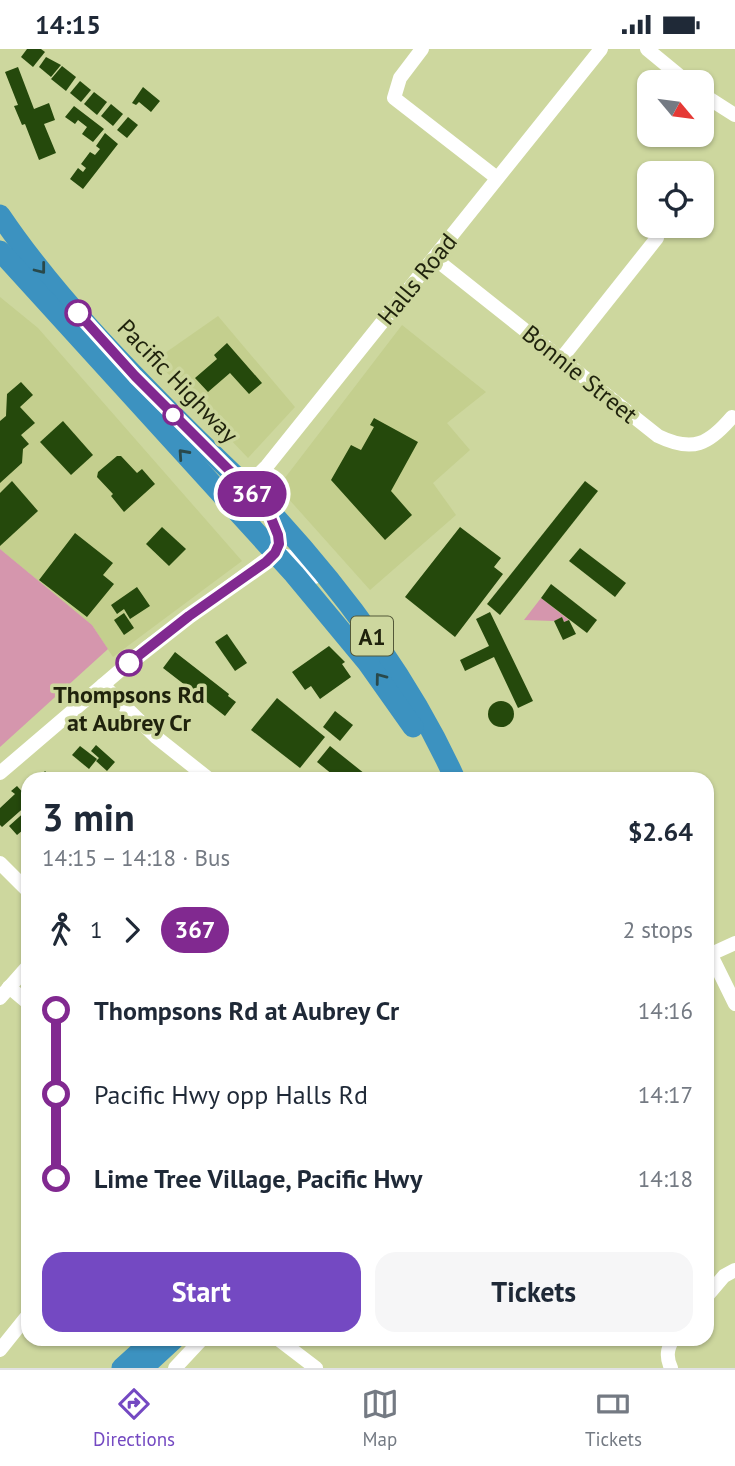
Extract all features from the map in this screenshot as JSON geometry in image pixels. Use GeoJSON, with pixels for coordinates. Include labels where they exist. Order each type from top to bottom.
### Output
{"type":"FeatureCollection","features":[{"type":"Feature","properties":{"kind":"highway","name":"Pacific Highway"},"geometry":{"type":"LineString","coordinates":[[0,215],[44,275],[94,332],[267,508],[353,610],[404,684],[452,772]]}},
{"type":"Feature","properties":{"kind":"highway","name":"Pacific Highway"},"geometry":{"type":"LineString","coordinates":[[0,251],[275,553],[384,683],[410,722],[435,772]]}},
{"type":"Feature","properties":{"kind":"highway"},"geometry":{"type":"LineString","coordinates":[[122,1368],[146,1346]]}},
{"type":"Feature","properties":{"kind":"highway"},"geometry":{"type":"LineString","coordinates":[[143,1368],[167,1346]]}},
{"type":"Feature","properties":{"kind":"street"},"geometry":{"type":"LineString","coordinates":[[422,49],[400,78],[394,98],[498,178]]}},
{"type":"Feature","properties":{"kind":"street","name":"Halls Road"},"geometry":{"type":"LineString","coordinates":[[229,504],[273,459],[601,49]]}},
{"type":"Feature","properties":{"kind":"street"},"geometry":{"type":"LineString","coordinates":[[647,49],[672,70]]}},
{"type":"Feature","properties":{"kind":"street"},"geometry":{"type":"LineString","coordinates":[[714,102],[735,115]]}},
{"type":"Feature","properties":{"kind":"street"},"geometry":{"type":"LineString","coordinates":[[561,359],[657,238]]}},
{"type":"Feature","properties":{"kind":"street","name":"Bonnie Street"},"geometry":{"type":"LineString","coordinates":[[434,258],[647,429],[670,442],[692,445],[702,443],[719,433],[732,417]]}},
{"type":"Feature","properties":{"kind":"street"},"geometry":{"type":"LineString","coordinates":[[0,773],[156,641],[275,553],[279,540],[267,508]]}},
{"type":"Feature","properties":{"kind":"street","name":"Pacific Highway"},"geometry":{"type":"LineString","coordinates":[[275,553],[295,558],[353,610]]}},
{"type":"Feature","properties":{"kind":"street"},"geometry":{"type":"LineString","coordinates":[[103,685],[156,737],[200,772]]}},
{"type":"Feature","properties":{"kind":"street"},"geometry":{"type":"LineString","coordinates":[[0,863],[21,884]]}},
{"type":"Feature","properties":{"kind":"street"},"geometry":{"type":"LineString","coordinates":[[714,949],[735,943]]}},
{"type":"Feature","properties":{"kind":"street"},"geometry":{"type":"LineString","coordinates":[[714,961],[735,1004]]}},
{"type":"Feature","properties":{"kind":"street"},"geometry":{"type":"LineString","coordinates":[[21,974],[4,993],[21,1000]]}},
{"type":"Feature","properties":{"kind":"street"},"geometry":{"type":"LineString","coordinates":[[714,1288],[724,1276],[735,1270]]}},
{"type":"Feature","properties":{"kind":"street"},"geometry":{"type":"LineString","coordinates":[[0,1350],[21,1324]]}},
{"type":"Feature","properties":{"kind":"street"},"geometry":{"type":"LineString","coordinates":[[175,1368],[195,1346]]}},
{"type":"Feature","properties":{"kind":"street"},"geometry":{"type":"LineString","coordinates":[[287,1346],[316,1368]]}},
{"type":"Feature","properties":{"kind":"street"},"geometry":{"type":"LineString","coordinates":[[671,1346],[667,1359],[671,1368]]}},
{"type":"Feature","properties":{"kind":"shaded area"},"geometry":{"type":"Polygon","coordinates":[[[0,297],[38,328],[242,561],[113,657],[92,625],[0,549],[0,297]]]}},
{"type":"Feature","properties":{"kind":"shaded area"},"geometry":{"type":"Polygon","coordinates":[[[218,316],[295,407],[248,458],[155,360],[218,316]]]}},
{"type":"Feature","properties":{"kind":"shaded area"},"geometry":{"type":"Polygon","coordinates":[[[402,325],[486,392],[447,423],[470,450],[433,483],[456,515],[370,590],[278,487],[402,325]]]}},
{"type":"Feature","properties":{"kind":"shaded area"},"geometry":{"type":"Polygon","coordinates":[[[0,549],[92,625],[108,649],[0,747],[0,549]]]}},
{"type":"Feature","properties":{"kind":"shaded area"},"geometry":{"type":"Polygon","coordinates":[[[541,598],[569,620],[564,622],[562,617],[554,621],[524,620],[541,598]]]}},
{"type":"Feature","properties":{"kind":"building"},"geometry":{"type":"Polygon","coordinates":[[[27,49],[41,49],[45,52],[33,67],[21,57],[27,49]]]}},
{"type":"Feature","properties":{"kind":"building"},"geometry":{"type":"Polygon","coordinates":[[[46,57],[61,65],[51,77],[39,67],[46,57]]]}},
{"type":"Feature","properties":{"kind":"building"},"geometry":{"type":"Polygon","coordinates":[[[62,66],[76,77],[66,91],[51,79],[62,66]]]}},
{"type":"Feature","properties":{"kind":"building"},"geometry":{"type":"Polygon","coordinates":[[[18,67],[34,109],[49,103],[55,120],[44,124],[56,153],[39,160],[25,124],[22,125],[14,106],[18,105],[5,72],[18,67]]]}},
{"type":"Feature","properties":{"kind":"building"},"geometry":{"type":"Polygon","coordinates":[[[80,81],[91,90],[81,102],[70,93],[80,81]]]}},
{"type":"Feature","properties":{"kind":"building"},"geometry":{"type":"Polygon","coordinates":[[[143,87],[160,101],[151,112],[139,102],[136,105],[132,103],[143,87]]]}},
{"type":"Feature","properties":{"kind":"building"},"geometry":{"type":"Polygon","coordinates":[[[94,92],[107,102],[97,115],[84,104],[94,92]]]}},
{"type":"Feature","properties":{"kind":"building"},"geometry":{"type":"Polygon","coordinates":[[[111,104],[123,114],[113,126],[101,116],[111,104]]]}},
{"type":"Feature","properties":{"kind":"building"},"geometry":{"type":"Polygon","coordinates":[[[74,106],[104,129],[93,142],[82,134],[87,127],[78,120],[75,124],[65,117],[74,106]]]}},
{"type":"Feature","properties":{"kind":"building"},"geometry":{"type":"Polygon","coordinates":[[[128,117],[138,125],[127,138],[117,130],[128,117]]]}},
{"type":"Feature","properties":{"kind":"building"},"geometry":{"type":"Polygon","coordinates":[[[105,133],[118,144],[83,189],[70,179],[78,168],[83,172],[86,168],[81,164],[90,152],[95,155],[100,149],[96,146],[105,133]]]}},
{"type":"Feature","properties":{"kind":"building"},"geometry":{"type":"Polygon","coordinates":[[[227,343],[262,383],[249,394],[230,373],[208,392],[195,378],[217,359],[214,355],[227,343]]]}},
{"type":"Feature","properties":{"kind":"building"},"geometry":{"type":"Polygon","coordinates":[[[21,382],[33,395],[20,407],[35,423],[21,435],[29,444],[23,449],[22,463],[0,483],[0,421],[6,416],[7,394],[21,382]]]}},
{"type":"Feature","properties":{"kind":"building"},"geometry":{"type":"Polygon","coordinates":[[[374,418],[418,442],[391,491],[412,515],[385,540],[331,480],[351,445],[361,450],[374,427],[370,425],[374,418]]]}},
{"type":"Feature","properties":{"kind":"building"},"geometry":{"type":"Polygon","coordinates":[[[63,421],[93,455],[71,475],[40,442],[63,421]]]}},
{"type":"Feature","properties":{"kind":"building"},"geometry":{"type":"Polygon","coordinates":[[[117,456],[121,456],[137,473],[142,469],[155,484],[124,512],[111,496],[113,494],[97,477],[98,472],[117,456]]]}},
{"type":"Feature","properties":{"kind":"building"},"geometry":{"type":"Polygon","coordinates":[[[12,481],[38,511],[0,546],[0,493],[12,481]]]}},
{"type":"Feature","properties":{"kind":"building"},"geometry":{"type":"Polygon","coordinates":[[[585,481],[598,491],[500,615],[487,604],[585,481]]]}},
{"type":"Feature","properties":{"kind":"building"},"geometry":{"type":"Polygon","coordinates":[[[162,527],[186,549],[169,566],[146,544],[162,527]]]}},
{"type":"Feature","properties":{"kind":"building"},"geometry":{"type":"Polygon","coordinates":[[[460,527],[501,558],[494,567],[503,574],[455,637],[405,597],[460,527]]]}},
{"type":"Feature","properties":{"kind":"building"},"geometry":{"type":"Polygon","coordinates":[[[75,533],[113,563],[103,575],[114,584],[87,617],[39,580],[75,533]]]}},
{"type":"Feature","properties":{"kind":"building"},"geometry":{"type":"Polygon","coordinates":[[[580,548],[626,583],[615,597],[569,561],[580,548]]]}},
{"type":"Feature","properties":{"kind":"building"},"geometry":{"type":"Polygon","coordinates":[[[551,584],[597,620],[587,633],[541,598],[551,584]]]}},
{"type":"Feature","properties":{"kind":"building"},"geometry":{"type":"Polygon","coordinates":[[[137,587],[150,606],[130,619],[124,609],[117,614],[111,605],[137,587]]]}},
{"type":"Feature","properties":{"kind":"building"},"geometry":{"type":"Polygon","coordinates":[[[490,612],[533,701],[518,708],[494,657],[465,671],[460,660],[489,646],[476,619],[490,612]]]}},
{"type":"Feature","properties":{"kind":"building"},"geometry":{"type":"Polygon","coordinates":[[[124,613],[134,628],[124,635],[114,620],[124,613]]]}},
{"type":"Feature","properties":{"kind":"building"},"geometry":{"type":"Polygon","coordinates":[[[562,617],[564,622],[569,620],[576,634],[563,640],[554,621],[562,617]]]}},
{"type":"Feature","properties":{"kind":"building"},"geometry":{"type":"Polygon","coordinates":[[[227,634],[247,663],[235,671],[215,642],[227,634]]]}},
{"type":"Feature","properties":{"kind":"building"},"geometry":{"type":"Polygon","coordinates":[[[329,646],[345,662],[342,664],[351,677],[320,699],[311,686],[305,690],[292,672],[329,646]]]}},
{"type":"Feature","properties":{"kind":"building"},"geometry":{"type":"Polygon","coordinates":[[[175,652],[236,702],[225,716],[163,668],[175,652]]]}},
{"type":"Feature","properties":{"kind":"building"},"geometry":{"type":"Polygon","coordinates":[[[277,698],[325,737],[300,768],[251,730],[277,698]]]}},
{"type":"Feature","properties":{"kind":"building"},"geometry":{"type":"Polygon","coordinates":[[[501,701],[510,705],[514,714],[510,723],[501,727],[492,723],[488,714],[492,705],[501,701]]]}},
{"type":"Feature","properties":{"kind":"building"},"geometry":{"type":"Polygon","coordinates":[[[335,711],[353,725],[340,741],[323,727],[335,711]]]}},
{"type":"Feature","properties":{"kind":"building"},"geometry":{"type":"Polygon","coordinates":[[[96,745],[115,762],[107,771],[96,761],[99,758],[91,751],[96,745]]]}},
{"type":"Feature","properties":{"kind":"building"},"geometry":{"type":"Polygon","coordinates":[[[80,746],[97,759],[89,769],[72,755],[80,746]]]}},
{"type":"Feature","properties":{"kind":"building"},"geometry":{"type":"Polygon","coordinates":[[[330,746],[362,772],[329,772],[317,762],[330,746]]]}},
{"type":"Feature","properties":{"kind":"building"},"geometry":{"type":"Polygon","coordinates":[[[17,786],[21,790],[21,810],[2,827],[0,808],[15,794],[11,791],[17,786]]]}},
{"type":"Feature","properties":{"kind":"building"},"geometry":{"type":"Polygon","coordinates":[[[21,815],[21,832],[17,835],[9,826],[21,815]]]}},
{"type":"Feature","properties":{"kind":"bus line","name":"367"},"geometry":{"type":"LineString","coordinates":[[78,313],[192,435],[267,508],[279,540],[278,549],[266,562],[189,616],[129,663]]}},
{"type":"Feature","properties":{"kind":"place","name":"Thompsons Rd at Aubrey Cr"},"geometry":{"type":"Point","coordinates":[129,663]}}]}
